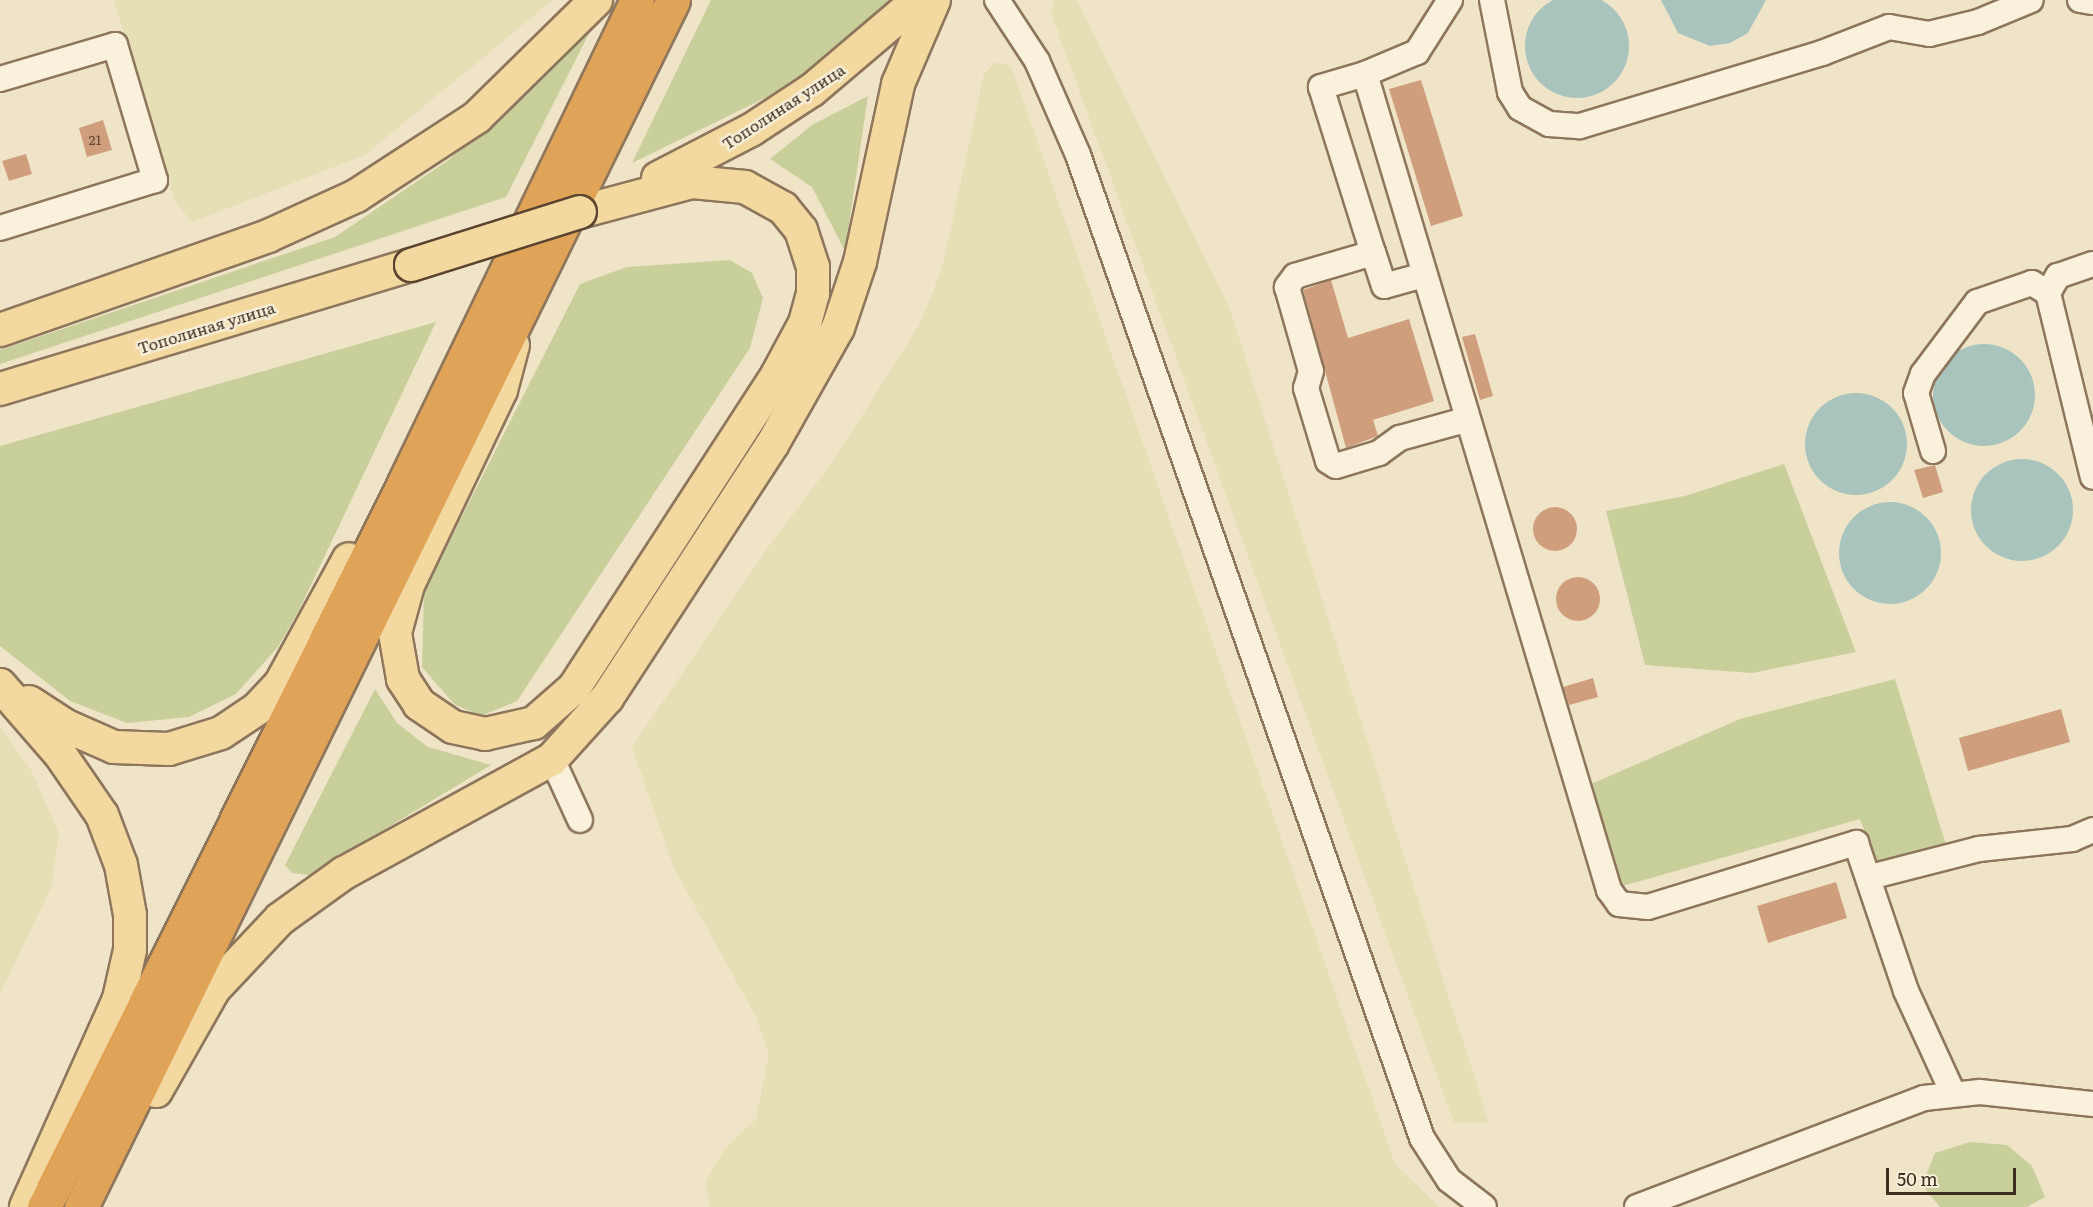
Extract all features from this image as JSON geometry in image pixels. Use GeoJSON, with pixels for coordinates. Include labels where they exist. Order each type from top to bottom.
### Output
{"type":"FeatureCollection","features":[{"type":"Feature","properties":{"kind":"highway"},"geometry":{"type":"LineString","coordinates":[[44,1207],[404,483],[637,0]]}},
{"type":"Feature","properties":{"kind":"highway"},"geometry":{"type":"LineString","coordinates":[[81,1207],[673,0]]}},
{"type":"Feature","properties":{"kind":"main road"},"geometry":{"type":"LineString","coordinates":[[0,330],[259,240],[356,196],[477,117],[596,0]]}},
{"type":"Feature","properties":{"kind":"main road"},"geometry":{"type":"LineString","coordinates":[[98,1207],[193,1020],[260,937],[344,873],[552,759],[613,688],[772,445],[833,338],[860,262],[914,14],[934,0]]}},
{"type":"Feature","properties":{"kind":"main road","name":"Тополиная улица"},"geometry":{"type":"LineString","coordinates":[[0,388],[411,265],[580,212],[649,187],[778,113],[914,14]]}},
{"type":"Feature","properties":{"kind":"main road"},"geometry":{"type":"LineString","coordinates":[[522,309],[501,390],[396,619],[395,649],[410,693],[428,713],[468,732],[520,729],[549,714],[574,688],[745,427],[795,344],[810,308],[813,275],[806,239],[792,217],[771,199],[745,187],[710,181],[649,187]]}},
{"type":"Feature","properties":{"kind":"main road"},"geometry":{"type":"LineString","coordinates":[[0,680],[66,726],[114,747],[169,749],[221,733],[257,709],[281,683],[360,540],[404,483]]}},
{"type":"Feature","properties":{"kind":"main road"},"geometry":{"type":"LineString","coordinates":[[0,685],[60,754],[102,815],[122,865],[130,915],[130,950],[119,999],[26,1207]]}},
{"type":"Feature","properties":{"kind":"street"},"geometry":{"type":"LineString","coordinates":[[636,74],[673,31],[689,0]]}},
{"type":"Feature","properties":{"kind":"street"},"geometry":{"type":"LineString","coordinates":[[997,0],[1037,61],[1078,155],[1422,1138],[1449,1180],[1484,1207]]}},
{"type":"Feature","properties":{"kind":"street"},"geometry":{"type":"LineString","coordinates":[[1424,275],[1384,286],[1321,87],[1365,74],[1417,52],[1450,0]]}},
{"type":"Feature","properties":{"kind":"street"},"geometry":{"type":"LineString","coordinates":[[1492,0],[1510,92],[1520,108],[1549,124],[1580,126],[1822,52],[1889,27],[1929,34],[1978,22],[2031,0]]}},
{"type":"Feature","properties":{"kind":"street"},"geometry":{"type":"LineString","coordinates":[[2080,0],[2093,2]]}},
{"type":"Feature","properties":{"kind":"street"},"geometry":{"type":"LineString","coordinates":[[0,79],[115,45],[155,180],[0,228]]}},
{"type":"Feature","properties":{"kind":"street"},"geometry":{"type":"LineString","coordinates":[[1365,74],[1465,420],[1610,890],[1619,904],[1648,907],[1856,843],[1870,877],[1906,991],[1953,1093]]}},
{"type":"Feature","properties":{"kind":"street"},"geometry":{"type":"LineString","coordinates":[[1373,253],[1294,276],[1287,287],[1311,371],[1306,388],[1328,461],[1336,466],[1379,453],[1400,438],[1465,420]]}},
{"type":"Feature","properties":{"kind":"street"},"geometry":{"type":"LineString","coordinates":[[2093,264],[2058,276],[2048,293],[2093,477]]}},
{"type":"Feature","properties":{"kind":"street"},"geometry":{"type":"LineString","coordinates":[[1934,452],[1916,393],[1923,374],[1977,302],[2032,283],[2048,293]]}},
{"type":"Feature","properties":{"kind":"street"},"geometry":{"type":"LineString","coordinates":[[552,759],[580,820]]}},
{"type":"Feature","properties":{"kind":"street"},"geometry":{"type":"LineString","coordinates":[[1870,877],[1979,849],[2072,839],[2093,830]]}},
{"type":"Feature","properties":{"kind":"street"},"geometry":{"type":"LineString","coordinates":[[1637,1207],[1895,1107],[1953,1093],[2093,1104]]}},
{"type":"Feature","properties":{"kind":"shaded area"},"geometry":{"type":"Polygon","coordinates":[[[114,0],[553,0],[365,155],[192,222],[175,202],[114,0]]]}},
{"type":"Feature","properties":{"kind":"shaded area"},"geometry":{"type":"Polygon","coordinates":[[[1054,0],[1077,0],[1229,307],[1489,1123],[1454,1123],[1051,13],[1054,0]]]}},
{"type":"Feature","properties":{"kind":"shaded area"},"geometry":{"type":"Polygon","coordinates":[[[995,62],[1011,66],[1395,1164],[1439,1207],[710,1207],[705,1183],[724,1150],[756,1119],[769,1054],[755,1015],[674,868],[632,747],[769,546],[834,460],[921,322],[943,265],[984,74],[995,62]]]}},
{"type":"Feature","properties":{"kind":"shaded area"},"geometry":{"type":"Polygon","coordinates":[[[0,727],[31,770],[59,833],[51,888],[0,994],[0,727]]]}},
{"type":"Feature","properties":{"kind":"green space"},"geometry":{"type":"Polygon","coordinates":[[[711,0],[890,0],[829,57],[773,94],[632,163],[711,0]]]}},
{"type":"Feature","properties":{"kind":"green space"},"geometry":{"type":"Polygon","coordinates":[[[603,6],[506,197],[0,364],[0,350],[335,237],[450,159],[562,56],[603,6]]]}},
{"type":"Feature","properties":{"kind":"green space"},"geometry":{"type":"Polygon","coordinates":[[[868,96],[845,251],[812,187],[770,159],[812,125],[868,96]]]}},
{"type":"Feature","properties":{"kind":"green space"},"geometry":{"type":"Polygon","coordinates":[[[730,260],[752,273],[763,298],[750,348],[517,701],[481,716],[454,704],[422,667],[424,591],[580,284],[627,267],[730,260]]]}},
{"type":"Feature","properties":{"kind":"green space"},"geometry":{"type":"Polygon","coordinates":[[[436,322],[299,610],[278,647],[236,694],[189,717],[127,723],[70,701],[0,646],[0,446],[436,322]]]}},
{"type":"Feature","properties":{"kind":"green space"},"geometry":{"type":"Polygon","coordinates":[[[1784,464],[1856,652],[1752,673],[1645,665],[1606,511],[1685,496],[1784,464]]]}},
{"type":"Feature","properties":{"kind":"green space"},"geometry":{"type":"Polygon","coordinates":[[[1895,679],[1946,845],[1877,864],[1860,819],[1619,887],[1589,785],[1740,719],[1895,679]]]}},
{"type":"Feature","properties":{"kind":"green space"},"geometry":{"type":"Polygon","coordinates":[[[375,689],[397,723],[428,747],[491,765],[309,875],[292,873],[285,865],[375,689]]]}},
{"type":"Feature","properties":{"kind":"green space"},"geometry":{"type":"Polygon","coordinates":[[[1970,1142],[2007,1145],[2032,1166],[2045,1197],[2027,1207],[1940,1207],[1922,1185],[1935,1153],[1970,1142]]]}},
{"type":"Feature","properties":{"kind":"water"},"geometry":{"type":"Polygon","coordinates":[[[1577,-6],[1597,-2],[1614,9],[1625,26],[1629,46],[1625,66],[1614,83],[1597,94],[1577,98],[1557,94],[1540,83],[1529,66],[1525,46],[1529,26],[1540,9],[1557,-2],[1577,-6]]]}},
{"type":"Feature","properties":{"kind":"water"},"geometry":{"type":"Polygon","coordinates":[[[1661,0],[1766,0],[1748,33],[1730,43],[1710,46],[1678,33],[1661,0]]]}},
{"type":"Feature","properties":{"kind":"water"},"geometry":{"type":"Polygon","coordinates":[[[1984,344],[2003,348],[2020,359],[2031,376],[2035,395],[2031,414],[2020,431],[2003,442],[1984,446],[1965,442],[1948,431],[1937,414],[1933,395],[1937,376],[1948,359],[1965,348],[1984,344]]]}},
{"type":"Feature","properties":{"kind":"water"},"geometry":{"type":"Polygon","coordinates":[[[1856,393],[1875,397],[1892,408],[1903,425],[1907,444],[1903,463],[1892,480],[1875,491],[1856,495],[1837,491],[1820,480],[1809,463],[1805,444],[1809,425],[1820,408],[1837,397],[1856,393]]]}},
{"type":"Feature","properties":{"kind":"water"},"geometry":{"type":"Polygon","coordinates":[[[2022,459],[2041,463],[2058,474],[2069,491],[2073,510],[2069,529],[2058,546],[2041,557],[2022,561],[2003,557],[1986,546],[1975,529],[1971,510],[1975,491],[1986,474],[2003,463],[2022,459]]]}},
{"type":"Feature","properties":{"kind":"water"},"geometry":{"type":"Polygon","coordinates":[[[1890,502],[1909,506],[1926,517],[1937,534],[1941,553],[1937,572],[1926,589],[1909,600],[1890,604],[1871,600],[1854,589],[1843,572],[1839,553],[1843,534],[1854,517],[1871,506],[1890,502]]]}},
{"type":"Feature","properties":{"kind":"building"},"geometry":{"type":"Polygon","coordinates":[[[1421,80],[1463,216],[1431,226],[1389,89],[1421,80]]]}},
{"type":"Feature","properties":{"kind":"building"},"geometry":{"type":"Polygon","coordinates":[[[103,120],[112,150],[87,157],[79,128],[103,120]]]}},
{"type":"Feature","properties":{"kind":"building"},"geometry":{"type":"Polygon","coordinates":[[[26,154],[32,174],[9,181],[2,161],[26,154]]]}},
{"type":"Feature","properties":{"kind":"building"},"geometry":{"type":"Polygon","coordinates":[[[1331,280],[1348,338],[1409,319],[1434,401],[1373,420],[1378,436],[1346,448],[1303,290],[1331,280]]]}},
{"type":"Feature","properties":{"kind":"building"},"geometry":{"type":"Polygon","coordinates":[[[1475,334],[1493,396],[1480,400],[1462,337],[1475,334]]]}},
{"type":"Feature","properties":{"kind":"building"},"geometry":{"type":"Polygon","coordinates":[[[1935,465],[1943,492],[1923,498],[1914,470],[1935,465]]]}},
{"type":"Feature","properties":{"kind":"building"},"geometry":{"type":"Polygon","coordinates":[[[1555,507],[1570,514],[1577,529],[1570,544],[1555,551],[1540,544],[1533,529],[1540,514],[1555,507]]]}},
{"type":"Feature","properties":{"kind":"building"},"geometry":{"type":"Polygon","coordinates":[[[1578,577],[1593,584],[1600,599],[1593,614],[1578,621],[1563,614],[1556,599],[1563,584],[1578,577]]]}},
{"type":"Feature","properties":{"kind":"building"},"geometry":{"type":"Polygon","coordinates":[[[1593,678],[1598,697],[1569,705],[1563,687],[1593,678]]]}},
{"type":"Feature","properties":{"kind":"building"},"geometry":{"type":"Polygon","coordinates":[[[2061,709],[2070,742],[1968,771],[1959,738],[2061,709]]]}},
{"type":"Feature","properties":{"kind":"building"},"geometry":{"type":"Polygon","coordinates":[[[1836,882],[1847,918],[1768,943],[1757,906],[1836,882]]]}}]}
